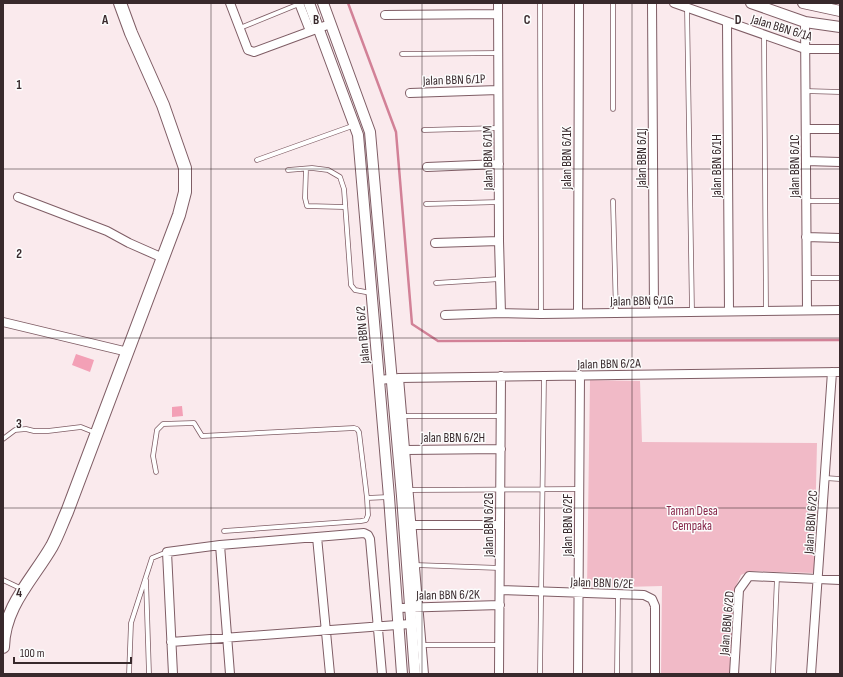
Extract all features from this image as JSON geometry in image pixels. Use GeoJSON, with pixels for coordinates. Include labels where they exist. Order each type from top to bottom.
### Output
{"type":"FeatureCollection","features":[{"type":"Feature","properties":{"kind":"main road"},"geometry":{"type":"LineString","coordinates":[[3,647],[3,635],[22,589],[55,539],[68,512],[96,433],[179,215],[185,192],[185,168],[163,105],[131,33],[120,3]]}},
{"type":"Feature","properties":{"kind":"street"},"geometry":{"type":"LineString","coordinates":[[230,3],[248,50],[254,52],[330,24]]}},
{"type":"Feature","properties":{"kind":"street","name":"Jalan BBN 6/2"},"geometry":{"type":"LineString","coordinates":[[302,3],[358,135],[389,497],[402,674]]}},
{"type":"Feature","properties":{"kind":"street","name":"Jalan BBN 6/2"},"geometry":{"type":"LineString","coordinates":[[323,3],[370,132],[395,378],[414,607],[410,624],[415,674]]}},
{"type":"Feature","properties":{"kind":"street","name":"Jalan BBN 6/1M"},"geometry":{"type":"LineString","coordinates":[[498,3],[499,241],[501,313]]}},
{"type":"Feature","properties":{"kind":"street","name":"Jalan BBN 6/1K"},"geometry":{"type":"LineString","coordinates":[[578,313],[579,3]]}},
{"type":"Feature","properties":{"kind":"street","name":"Jalan BBN 6/1J"},"geometry":{"type":"LineString","coordinates":[[652,3],[654,312]]}},
{"type":"Feature","properties":{"kind":"street","name":"Jalan BBN 6/1A"},"geometry":{"type":"LineString","coordinates":[[674,3],[805,49],[840,50]]}},
{"type":"Feature","properties":{"kind":"street"},"geometry":{"type":"LineString","coordinates":[[751,3],[805,22],[840,27]]}},
{"type":"Feature","properties":{"kind":"street"},"geometry":{"type":"LineString","coordinates":[[803,3],[840,11]]}},
{"type":"Feature","properties":{"kind":"street"},"geometry":{"type":"LineString","coordinates":[[385,15],[498,14]]}},
{"type":"Feature","properties":{"kind":"street","name":"Jalan BBN 6/1H"},"geometry":{"type":"LineString","coordinates":[[727,22],[729,311]]}},
{"type":"Feature","properties":{"kind":"street","name":"Jalan BBN 6/1C"},"geometry":{"type":"LineString","coordinates":[[805,22],[807,310]]}},
{"type":"Feature","properties":{"kind":"street","name":"Jalan BBN 6/1P"},"geometry":{"type":"LineString","coordinates":[[410,93],[498,90]]}},
{"type":"Feature","properties":{"kind":"street"},"geometry":{"type":"LineString","coordinates":[[806,129],[840,129]]}},
{"type":"Feature","properties":{"kind":"street"},"geometry":{"type":"LineString","coordinates":[[806,161],[840,162]]}},
{"type":"Feature","properties":{"kind":"street"},"geometry":{"type":"LineString","coordinates":[[427,167],[499,164]]}},
{"type":"Feature","properties":{"kind":"street"},"geometry":{"type":"LineString","coordinates":[[18,197],[107,232],[163,258]]}},
{"type":"Feature","properties":{"kind":"street"},"geometry":{"type":"LineString","coordinates":[[806,237],[840,238]]}},
{"type":"Feature","properties":{"kind":"street"},"geometry":{"type":"LineString","coordinates":[[435,243],[499,241]]}},
{"type":"Feature","properties":{"kind":"street","name":"Jalan BBN 6/1G"},"geometry":{"type":"LineString","coordinates":[[445,315],[501,313],[541,314],[840,310]]}},
{"type":"Feature","properties":{"kind":"street"},"geometry":{"type":"LineString","coordinates":[[3,322],[128,352]]}},
{"type":"Feature","properties":{"kind":"street","name":"Jalan BBN 6/2A"},"geometry":{"type":"LineString","coordinates":[[379,380],[395,378],[501,376],[836,372]]}},
{"type":"Feature","properties":{"kind":"street","name":"Jalan BBN 6/2C"},"geometry":{"type":"LineString","coordinates":[[811,674],[825,478],[836,372]]}},
{"type":"Feature","properties":{"kind":"street","name":"Jalan BBN 6/2F"},"geometry":{"type":"LineString","coordinates":[[578,674],[580,375]]}},
{"type":"Feature","properties":{"kind":"street","name":"Jalan BBN 6/2G"},"geometry":{"type":"LineString","coordinates":[[499,674],[501,376]]}},
{"type":"Feature","properties":{"kind":"street"},"geometry":{"type":"LineString","coordinates":[[395,378],[403,416],[415,565],[414,607],[421,645],[424,674]]}},
{"type":"Feature","properties":{"kind":"street","name":"Jalan BBN 6/2H"},"geometry":{"type":"LineString","coordinates":[[406,450],[500,449]]}},
{"type":"Feature","properties":{"kind":"street"},"geometry":{"type":"LineString","coordinates":[[412,525],[500,525]]}},
{"type":"Feature","properties":{"kind":"street"},"geometry":{"type":"LineString","coordinates":[[173,674],[167,552],[220,545],[364,533],[368,535],[370,539],[382,674]]}},
{"type":"Feature","properties":{"kind":"street"},"geometry":{"type":"LineString","coordinates":[[317,537],[330,674]]}},
{"type":"Feature","properties":{"kind":"street"},"geometry":{"type":"LineString","coordinates":[[220,545],[230,674]]}},
{"type":"Feature","properties":{"kind":"street","name":"Jalan BBN 6/2D"},"geometry":{"type":"LineString","coordinates":[[734,674],[739,590],[749,576],[777,577]]}},
{"type":"Feature","properties":{"kind":"street"},"geometry":{"type":"LineString","coordinates":[[777,577],[840,580]]}},
{"type":"Feature","properties":{"kind":"street","name":"Jalan BBN 6/2E"},"geometry":{"type":"LineString","coordinates":[[500,590],[644,595],[652,599],[655,606],[655,674]]}},
{"type":"Feature","properties":{"kind":"street","name":"Jalan BBN 6/2K"},"geometry":{"type":"LineString","coordinates":[[397,608],[500,605]]}},
{"type":"Feature","properties":{"kind":"street"},"geometry":{"type":"LineString","coordinates":[[172,642],[410,624]]}},
{"type":"Feature","properties":{"kind":"lane"},"geometry":{"type":"LineString","coordinates":[[240,28],[302,3]]}},
{"type":"Feature","properties":{"kind":"lane"},"geometry":{"type":"LineString","coordinates":[[540,3],[541,314]]}},
{"type":"Feature","properties":{"kind":"lane"},"geometry":{"type":"LineString","coordinates":[[613,3],[613,109]]}},
{"type":"Feature","properties":{"kind":"lane"},"geometry":{"type":"LineString","coordinates":[[687,8],[692,312]]}},
{"type":"Feature","properties":{"kind":"lane"},"geometry":{"type":"LineString","coordinates":[[764,35],[766,310]]}},
{"type":"Feature","properties":{"kind":"lane"},"geometry":{"type":"LineString","coordinates":[[402,54],[498,53]]}},
{"type":"Feature","properties":{"kind":"lane"},"geometry":{"type":"LineString","coordinates":[[805,91],[840,92]]}},
{"type":"Feature","properties":{"kind":"lane"},"geometry":{"type":"LineString","coordinates":[[257,160],[354,125]]}},
{"type":"Feature","properties":{"kind":"lane"},"geometry":{"type":"LineString","coordinates":[[424,130],[499,128]]}},
{"type":"Feature","properties":{"kind":"lane"},"geometry":{"type":"LineString","coordinates":[[306,169],[305,198],[307,206],[344,207]]}},
{"type":"Feature","properties":{"kind":"lane"},"geometry":{"type":"LineString","coordinates":[[288,170],[328,170],[340,177],[344,189],[344,207],[351,285],[355,290],[371,293]]}},
{"type":"Feature","properties":{"kind":"lane"},"geometry":{"type":"LineString","coordinates":[[613,201],[616,313]]}},
{"type":"Feature","properties":{"kind":"lane"},"geometry":{"type":"LineString","coordinates":[[806,201],[840,201]]}},
{"type":"Feature","properties":{"kind":"lane"},"geometry":{"type":"LineString","coordinates":[[426,204],[500,202]]}},
{"type":"Feature","properties":{"kind":"lane"},"geometry":{"type":"LineString","coordinates":[[807,278],[840,278]]}},
{"type":"Feature","properties":{"kind":"lane"},"geometry":{"type":"LineString","coordinates":[[436,283],[500,279]]}},
{"type":"Feature","properties":{"kind":"lane"},"geometry":{"type":"LineString","coordinates":[[540,674],[544,376]]}},
{"type":"Feature","properties":{"kind":"lane"},"geometry":{"type":"LineString","coordinates":[[403,416],[501,416]]}},
{"type":"Feature","properties":{"kind":"lane"},"geometry":{"type":"LineString","coordinates":[[156,472],[153,456],[157,430],[163,424],[194,423],[202,436],[357,429],[359,432],[367,498],[368,515],[366,520],[224,531]]}},
{"type":"Feature","properties":{"kind":"lane"},"geometry":{"type":"LineString","coordinates":[[3,439],[15,430],[26,429],[34,431],[48,431],[81,427],[96,433]]}},
{"type":"Feature","properties":{"kind":"lane"},"geometry":{"type":"LineString","coordinates":[[825,478],[840,479]]}},
{"type":"Feature","properties":{"kind":"lane"},"geometry":{"type":"LineString","coordinates":[[409,490],[579,489]]}},
{"type":"Feature","properties":{"kind":"lane"},"geometry":{"type":"LineString","coordinates":[[367,498],[389,497]]}},
{"type":"Feature","properties":{"kind":"lane"},"geometry":{"type":"LineString","coordinates":[[129,674],[131,623],[152,558],[167,552]]}},
{"type":"Feature","properties":{"kind":"lane"},"geometry":{"type":"LineString","coordinates":[[415,565],[500,568]]}},
{"type":"Feature","properties":{"kind":"lane"},"geometry":{"type":"LineString","coordinates":[[773,674],[777,577]]}},
{"type":"Feature","properties":{"kind":"lane"},"geometry":{"type":"LineString","coordinates":[[146,578],[149,674]]}},
{"type":"Feature","properties":{"kind":"lane"},"geometry":{"type":"LineString","coordinates":[[4,582],[22,589]]}},
{"type":"Feature","properties":{"kind":"lane"},"geometry":{"type":"LineString","coordinates":[[617,674],[618,594]]}},
{"type":"Feature","properties":{"kind":"lane"},"geometry":{"type":"LineString","coordinates":[[421,645],[499,645]]}},
{"type":"Feature","properties":{"kind":"green space","name":"Taman Desa Cempaka"},"geometry":{"type":"Polygon","coordinates":[[[590,380],[640,381],[642,442],[817,443],[814,573],[750,571],[741,575],[736,586],[731,674],[661,674],[662,586],[587,588],[590,380]]]}},
{"type":"Feature","properties":{"kind":"building"},"geometry":{"type":"Polygon","coordinates":[[[76,354],[94,360],[90,372],[72,365],[76,354]]]}},
{"type":"Feature","properties":{"kind":"building"},"geometry":{"type":"Polygon","coordinates":[[[182,406],[183,416],[172,417],[172,407],[182,406]]]}},
{"type":"Feature","properties":{"kind":"waterway"},"geometry":{"type":"LineString","coordinates":[[348,3],[396,132],[412,324],[438,341],[840,340]]}}]}
